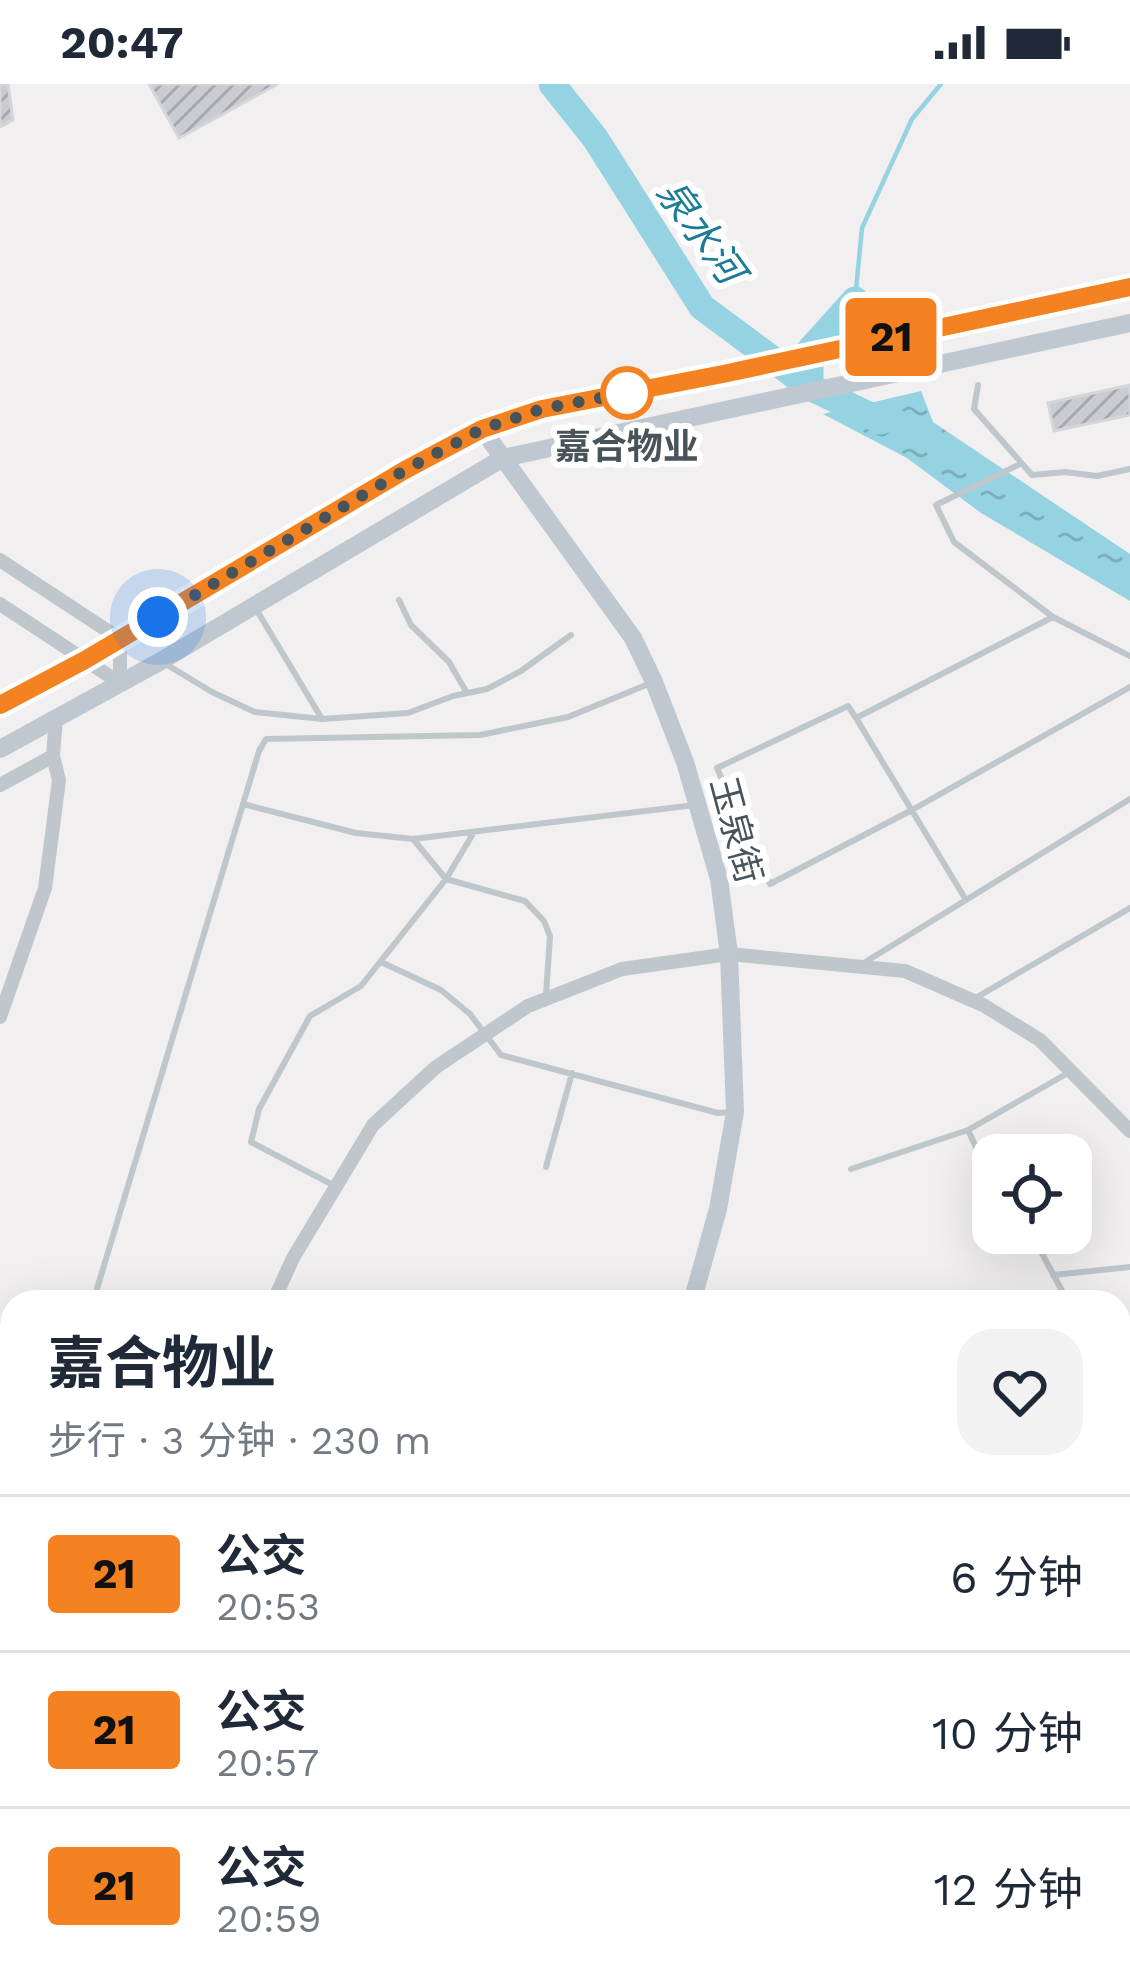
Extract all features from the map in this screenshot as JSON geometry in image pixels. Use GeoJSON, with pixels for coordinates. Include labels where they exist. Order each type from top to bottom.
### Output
{"type":"FeatureCollection","features":[{"type":"Feature","properties":{"kind":"street"},"geometry":{"type":"LineString","coordinates":[[0,705],[482,429],[542,409],[1130,287]]}},
{"type":"Feature","properties":{"kind":"street"},"geometry":{"type":"LineString","coordinates":[[0,748],[161,661],[503,458],[1130,322]]}},
{"type":"Feature","properties":{"kind":"street","name":"玉泉街"},"geometry":{"type":"LineString","coordinates":[[482,429],[633,638],[685,762],[719,880],[729,954],[735,1112],[718,1209],[695,1290]]}},
{"type":"Feature","properties":{"kind":"street"},"geometry":{"type":"LineString","coordinates":[[0,560],[120,639]]}},
{"type":"Feature","properties":{"kind":"street"},"geometry":{"type":"LineString","coordinates":[[0,604],[120,683]]}},
{"type":"Feature","properties":{"kind":"street"},"geometry":{"type":"LineString","coordinates":[[120,639],[120,683]]}},
{"type":"Feature","properties":{"kind":"street"},"geometry":{"type":"LineString","coordinates":[[0,1017],[45,888],[59,780],[53,756],[56,717]]}},
{"type":"Feature","properties":{"kind":"street"},"geometry":{"type":"LineString","coordinates":[[0,784],[53,756]]}},
{"type":"Feature","properties":{"kind":"street"},"geometry":{"type":"LineString","coordinates":[[278,1290],[373,1125],[436,1067],[528,1006],[622,969],[729,954],[904,971],[972,1000],[1040,1040],[1123,1114],[1130,1131]]}},
{"type":"Feature","properties":{"kind":"lane"},"geometry":{"type":"LineString","coordinates":[[978,385],[974,409],[1032,475],[1097,476],[1130,469]]}},
{"type":"Feature","properties":{"kind":"lane"},"geometry":{"type":"LineString","coordinates":[[1020,464],[936,505],[954,542],[1053,617],[1130,656]]}},
{"type":"Feature","properties":{"kind":"lane"},"geometry":{"type":"LineString","coordinates":[[399,600],[411,625],[449,662],[467,693]]}},
{"type":"Feature","properties":{"kind":"lane"},"geometry":{"type":"LineString","coordinates":[[254,606],[322,719]]}},
{"type":"Feature","properties":{"kind":"lane"},"geometry":{"type":"LineString","coordinates":[[856,718],[1053,617]]}},
{"type":"Feature","properties":{"kind":"lane"},"geometry":{"type":"LineString","coordinates":[[161,661],[255,712],[322,719],[408,713],[487,689],[571,635]]}},
{"type":"Feature","properties":{"kind":"lane"},"geometry":{"type":"LineString","coordinates":[[97,1290],[266,739],[480,735],[568,717],[654,682]]}},
{"type":"Feature","properties":{"kind":"lane"},"geometry":{"type":"LineString","coordinates":[[966,900],[911,810],[856,718],[848,706],[718,768],[770,884],[911,810],[1130,687]]}},
{"type":"Feature","properties":{"kind":"lane"},"geometry":{"type":"LineString","coordinates":[[859,966],[1130,800]]}},
{"type":"Feature","properties":{"kind":"lane"},"geometry":{"type":"LineString","coordinates":[[243,804],[356,833],[413,839],[697,805]]}},
{"type":"Feature","properties":{"kind":"lane"},"geometry":{"type":"LineString","coordinates":[[336,1187],[250,1142],[259,1109],[310,1016],[361,986],[446,879],[474,832]]}},
{"type":"Feature","properties":{"kind":"lane"},"geometry":{"type":"LineString","coordinates":[[413,839],[446,879],[525,902],[544,921],[550,936],[546,999]]}},
{"type":"Feature","properties":{"kind":"lane"},"geometry":{"type":"LineString","coordinates":[[972,1000],[1130,908]]}},
{"type":"Feature","properties":{"kind":"lane"},"geometry":{"type":"LineString","coordinates":[[381,962],[442,990],[470,1014],[501,1054],[718,1113],[735,1112]]}},
{"type":"Feature","properties":{"kind":"lane"},"geometry":{"type":"LineString","coordinates":[[851,1169],[968,1130],[1071,1071]]}},
{"type":"Feature","properties":{"kind":"lane"},"geometry":{"type":"LineString","coordinates":[[546,1167],[572,1073]]}},
{"type":"Feature","properties":{"kind":"lane"},"geometry":{"type":"LineString","coordinates":[[968,1130],[972,1139]]}},
{"type":"Feature","properties":{"kind":"lane"},"geometry":{"type":"LineString","coordinates":[[1042,1254],[1062,1290]]}},
{"type":"Feature","properties":{"kind":"lane"},"geometry":{"type":"LineString","coordinates":[[1053,1274],[1130,1267]]}},
{"type":"Feature","properties":{"kind":"water"},"geometry":{"type":"Polygon","coordinates":[[[921,391],[933,422],[1130,554],[1130,601],[981,513],[907,458],[823,414],[921,391]]]}},
{"type":"Feature","properties":{"kind":"building"},"geometry":{"type":"Polygon","coordinates":[[[0,84],[8,84],[13,120],[0,127],[0,84]]]}},
{"type":"Feature","properties":{"kind":"building"},"geometry":{"type":"Polygon","coordinates":[[[149,84],[278,84],[179,138],[149,84]]]}},
{"type":"Feature","properties":{"kind":"building"},"geometry":{"type":"Polygon","coordinates":[[[1130,385],[1130,415],[1054,431],[1048,403],[1130,385]]]}},
{"type":"Feature","properties":{"kind":"waterway","name":"泉水河"},"geometry":{"type":"LineString","coordinates":[[552,84],[595,138],[702,307],[810,387],[881,421]]}},
{"type":"Feature","properties":{"kind":"waterway"},"geometry":{"type":"LineString","coordinates":[[855,300],[862,228],[912,119],[941,84]]}},
{"type":"Feature","properties":{"kind":"waterway"},"geometry":{"type":"LineString","coordinates":[[810,381],[810,350],[855,300]]}},
{"type":"Feature","properties":{"kind":"bus line","name":"21"},"geometry":{"type":"LineString","coordinates":[[0,705],[482,429],[542,409],[1130,287]]}},
{"type":"Feature","properties":{"kind":"place","name":"嘉合物业"},"geometry":{"type":"Point","coordinates":[627,393]}},
{"type":"Feature","properties":{"kind":"route"},"geometry":{"type":"LineString","coordinates":[[158,617],[482,429],[542,409],[632,392],[627,393]]}}]}
